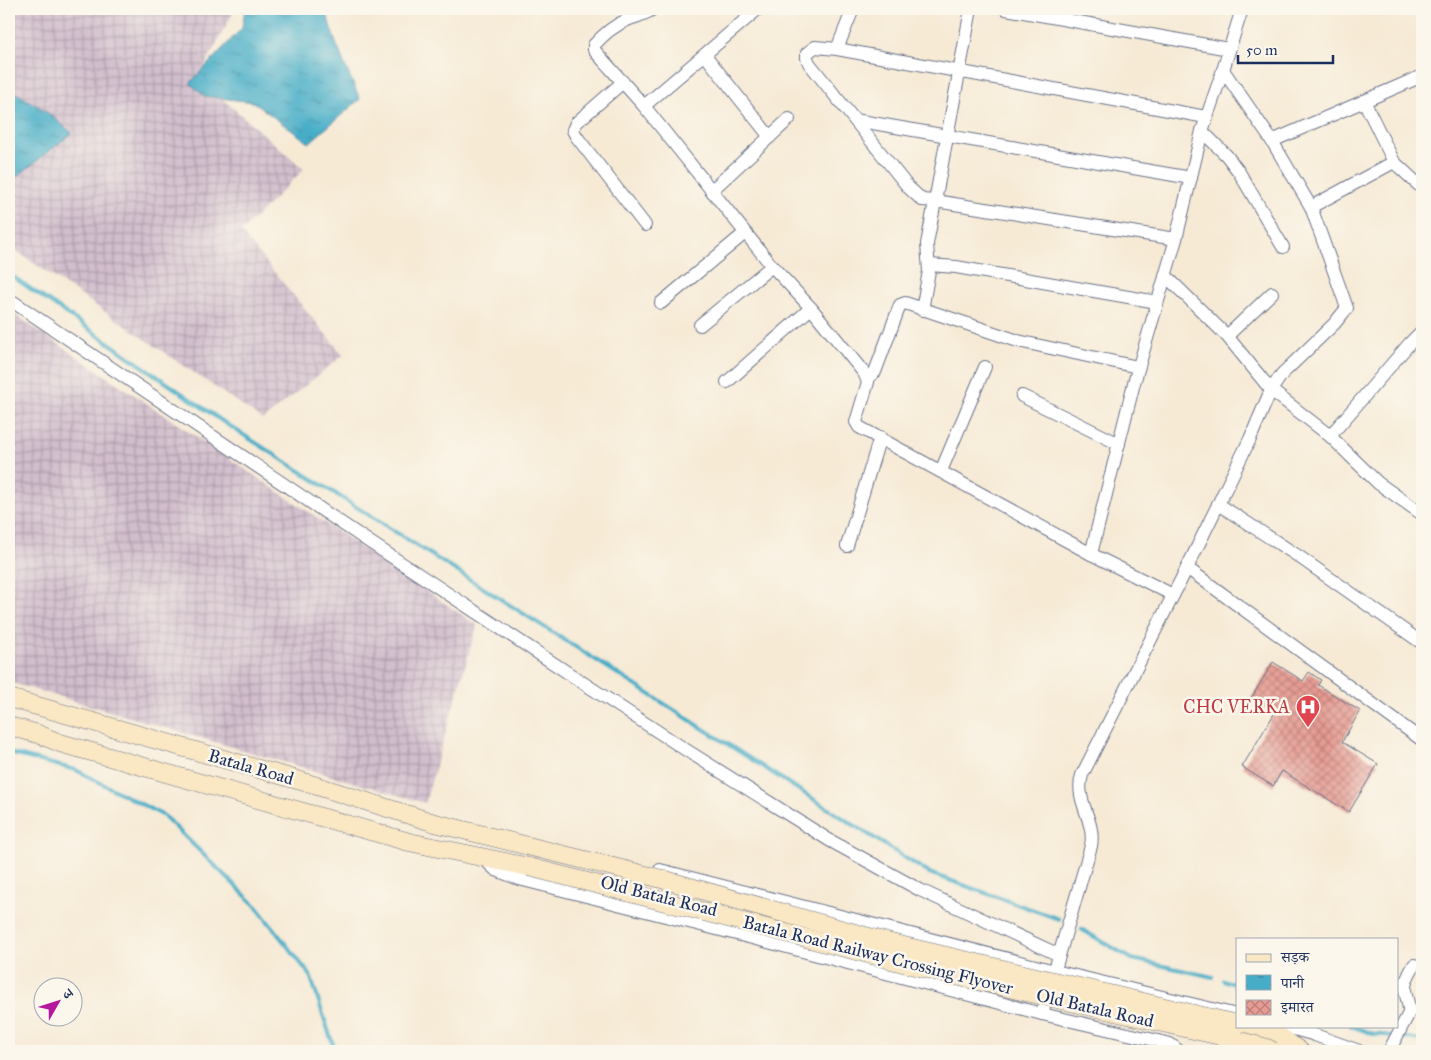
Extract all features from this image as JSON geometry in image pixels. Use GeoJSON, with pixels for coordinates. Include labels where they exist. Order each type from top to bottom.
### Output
{"type":"FeatureCollection","features":[{"type":"Feature","properties":{"kind":"main road","name":"Batala Road"},"geometry":{"type":"LineString","coordinates":[[9,698],[292,779],[435,823],[493,837]]}},
{"type":"Feature","properties":{"kind":"main road","name":"Batala Road"},"geometry":{"type":"LineString","coordinates":[[9,726],[38,734],[60,743],[333,822],[409,842],[483,858]]}},
{"type":"Feature","properties":{"kind":"main road","name":"Batala Road Railway Crossing Flyover"},"geometry":{"type":"LineString","coordinates":[[493,837],[662,879],[887,942],[1236,1024]]}},
{"type":"Feature","properties":{"kind":"main road","name":"Batala Road Railway Crossing Flyover"},"geometry":{"type":"LineString","coordinates":[[483,858],[529,867],[938,972],[1229,1038],[1273,1051]]}},
{"type":"Feature","properties":{"kind":"main road"},"geometry":{"type":"LineString","coordinates":[[1251,1028],[1282,1038],[1300,1051]]}},
{"type":"Feature","properties":{"kind":"street"},"geometry":{"type":"LineString","coordinates":[[653,9],[644,15],[619,24],[594,45],[594,50],[644,106],[772,266],[811,308],[867,378],[868,386],[856,422],[861,429],[880,437],[1091,554],[1173,595]]}},
{"type":"Feature","properties":{"kind":"street"},"geometry":{"type":"LineString","coordinates":[[644,106],[758,9]]}},
{"type":"Feature","properties":{"kind":"street"},"geometry":{"type":"LineString","coordinates":[[837,49],[853,9]]}},
{"type":"Feature","properties":{"kind":"street"},"geometry":{"type":"LineString","coordinates":[[922,310],[928,280],[927,244],[971,9]]}},
{"type":"Feature","properties":{"kind":"street"},"geometry":{"type":"LineString","coordinates":[[1006,9],[1229,49]]}},
{"type":"Feature","properties":{"kind":"street"},"geometry":{"type":"LineString","coordinates":[[1091,554],[1138,367],[1176,239],[1202,131],[1242,9]]}},
{"type":"Feature","properties":{"kind":"street"},"geometry":{"type":"LineString","coordinates":[[1176,239],[917,198],[807,58],[810,50],[815,47],[837,49],[1206,117]]}},
{"type":"Feature","properties":{"kind":"street"},"geometry":{"type":"LineString","coordinates":[[705,56],[770,137]]}},
{"type":"Feature","properties":{"kind":"street"},"geometry":{"type":"LineString","coordinates":[[1042,1014],[1093,837],[1080,793],[1079,785],[1082,775],[1188,568],[1250,439],[1270,390],[1282,374],[1334,324],[1347,308],[1311,207],[1272,141],[1223,70]]}},
{"type":"Feature","properties":{"kind":"street"},"geometry":{"type":"LineString","coordinates":[[1272,141],[1422,76]]}},
{"type":"Feature","properties":{"kind":"street"},"geometry":{"type":"LineString","coordinates":[[623,82],[576,123],[573,130],[645,224]]}},
{"type":"Feature","properties":{"kind":"street"},"geometry":{"type":"LineString","coordinates":[[1364,101],[1394,162],[1422,188]]}},
{"type":"Feature","properties":{"kind":"street"},"geometry":{"type":"LineString","coordinates":[[711,191],[789,119]]}},
{"type":"Feature","properties":{"kind":"street"},"geometry":{"type":"LineString","coordinates":[[855,120],[1191,178]]}},
{"type":"Feature","properties":{"kind":"street"},"geometry":{"type":"LineString","coordinates":[[1202,131],[1227,156],[1239,172],[1283,247]]}},
{"type":"Feature","properties":{"kind":"street"},"geometry":{"type":"LineString","coordinates":[[1311,207],[1394,162]]}},
{"type":"Feature","properties":{"kind":"street"},"geometry":{"type":"LineString","coordinates":[[661,303],[745,233]]}},
{"type":"Feature","properties":{"kind":"street"},"geometry":{"type":"LineString","coordinates":[[929,265],[965,268],[1157,302]]}},
{"type":"Feature","properties":{"kind":"street"},"geometry":{"type":"LineString","coordinates":[[700,325],[772,266]]}},
{"type":"Feature","properties":{"kind":"street"},"geometry":{"type":"LineString","coordinates":[[1165,275],[1227,336],[1270,390],[1330,436],[1378,483],[1422,514]]}},
{"type":"Feature","properties":{"kind":"street"},"geometry":{"type":"LineString","coordinates":[[1227,336],[1272,294]]}},
{"type":"Feature","properties":{"kind":"street"},"geometry":{"type":"LineString","coordinates":[[9,299],[574,677],[829,840],[935,898],[1060,955]]}},
{"type":"Feature","properties":{"kind":"street"},"geometry":{"type":"LineString","coordinates":[[867,378],[875,372],[900,305],[905,304],[1018,341],[1138,367]]}},
{"type":"Feature","properties":{"kind":"street"},"geometry":{"type":"LineString","coordinates":[[727,382],[811,308]]}},
{"type":"Feature","properties":{"kind":"street"},"geometry":{"type":"LineString","coordinates":[[1330,436],[1422,331]]}},
{"type":"Feature","properties":{"kind":"street"},"geometry":{"type":"LineString","coordinates":[[941,471],[986,367]]}},
{"type":"Feature","properties":{"kind":"street"},"geometry":{"type":"LineString","coordinates":[[1022,396],[1119,444]]}},
{"type":"Feature","properties":{"kind":"street"},"geometry":{"type":"LineString","coordinates":[[847,546],[880,437]]}},
{"type":"Feature","properties":{"kind":"street"},"geometry":{"type":"LineString","coordinates":[[1218,504],[1298,556],[1422,643]]}},
{"type":"Feature","properties":{"kind":"street"},"geometry":{"type":"LineString","coordinates":[[1188,568],[1422,740]]}},
{"type":"Feature","properties":{"kind":"street"},"geometry":{"type":"LineString","coordinates":[[493,837],[499,832],[636,864],[1055,971],[1236,1015]]}},
{"type":"Feature","properties":{"kind":"street","name":"Old Batala Road"},"geometry":{"type":"LineString","coordinates":[[483,858],[496,870],[519,878],[1175,1048]]}},
{"type":"Feature","properties":{"kind":"street"},"geometry":{"type":"LineString","coordinates":[[1394,1042],[1408,1013],[1409,1008],[1405,989],[1406,981],[1414,965]]}},
{"type":"Feature","properties":{"kind":"street"},"geometry":{"type":"LineString","coordinates":[[1290,1028],[1359,1051]]}},
{"type":"Feature","properties":{"kind":"shaded area"},"geometry":{"type":"Polygon","coordinates":[[[9,9],[235,9],[198,78],[304,169],[241,232],[343,355],[263,420],[9,246],[9,9]]]}},
{"type":"Feature","properties":{"kind":"shaded area"},"geometry":{"type":"Polygon","coordinates":[[[9,311],[477,625],[425,803],[9,682],[9,311]]]}},
{"type":"Feature","properties":{"kind":"water"},"geometry":{"type":"Polygon","coordinates":[[[245,9],[328,9],[330,26],[360,99],[309,143],[253,102],[204,96],[190,83],[242,28],[245,9]]]}},
{"type":"Feature","properties":{"kind":"water"},"geometry":{"type":"Polygon","coordinates":[[[9,89],[43,109],[72,133],[9,183],[9,89]]]}},
{"type":"Feature","properties":{"kind":"building","name":"CHC VERKA"},"geometry":{"type":"Polygon","coordinates":[[[1273,662],[1303,681],[1309,672],[1321,680],[1318,685],[1360,711],[1342,742],[1378,764],[1349,812],[1282,771],[1273,786],[1242,767],[1274,714],[1250,700],[1273,662]]]}},
{"type":"Feature","properties":{"kind":"waterway"},"geometry":{"type":"LineString","coordinates":[[9,274],[225,423],[929,873],[1059,919]]}},
{"type":"Feature","properties":{"kind":"waterway"},"geometry":{"type":"LineString","coordinates":[[9,753],[76,770],[164,816],[255,905],[310,975],[335,1051]]}},
{"type":"Feature","properties":{"kind":"waterway"},"geometry":{"type":"LineString","coordinates":[[1081,929],[1132,959],[1213,977]]}},
{"type":"Feature","properties":{"kind":"waterway"},"geometry":{"type":"LineString","coordinates":[[1223,980],[1236,985]]}},
{"type":"Feature","properties":{"kind":"waterway"},"geometry":{"type":"LineString","coordinates":[[1357,1028],[1374,1034],[1393,1036]]}},
{"type":"Feature","properties":{"kind":"waterway"},"geometry":{"type":"LineString","coordinates":[[1400,1037],[1422,1040]]}},
{"type":"Feature","properties":{"kind":"place","name":"CHC VERKA"},"geometry":{"type":"Point","coordinates":[1308,728]}}]}
